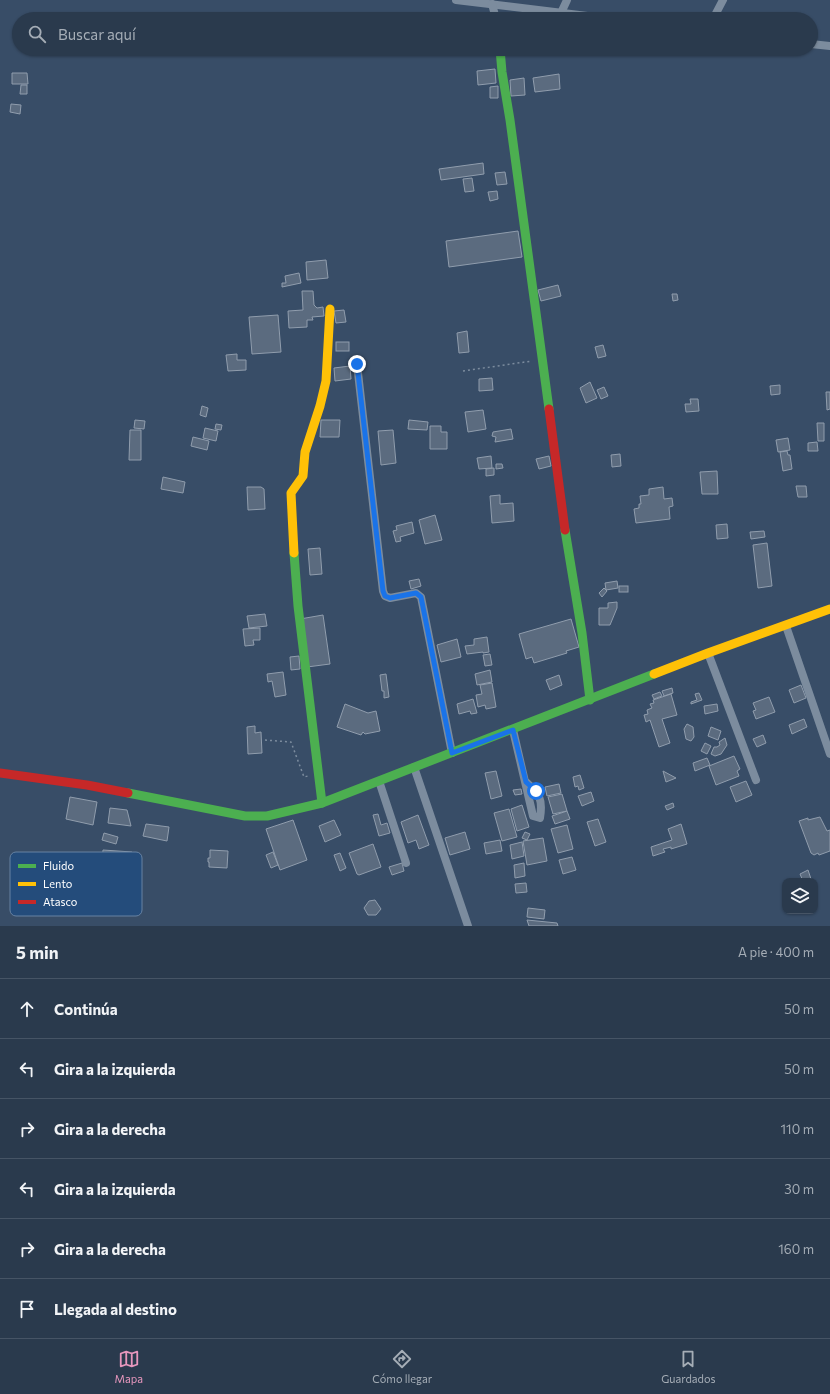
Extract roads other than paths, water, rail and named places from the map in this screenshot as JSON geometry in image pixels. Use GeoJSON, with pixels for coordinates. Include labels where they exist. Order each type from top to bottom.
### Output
{"type":"FeatureCollection","features":[{"type":"Feature","properties":{"kind":"street"},"geometry":{"type":"LineString","coordinates":[[456,0],[561,12],[567,0]]}},
{"type":"Feature","properties":{"kind":"street"},"geometry":{"type":"LineString","coordinates":[[717,12],[723,0]]}},
{"type":"Feature","properties":{"kind":"street"},"geometry":{"type":"LineString","coordinates":[[492,4],[494,12]]}},
{"type":"Feature","properties":{"kind":"street"},"geometry":{"type":"LineString","coordinates":[[818,45],[830,46]]}},
{"type":"Feature","properties":{"kind":"street"},"geometry":{"type":"LineString","coordinates":[[501,56],[553,433],[560,496],[582,633],[590,700]]}},
{"type":"Feature","properties":{"kind":"street"},"geometry":{"type":"LineString","coordinates":[[322,803],[298,606],[291,494],[303,476],[305,452],[320,406],[326,381],[330,310]]}},
{"type":"Feature","properties":{"kind":"street"},"geometry":{"type":"LineString","coordinates":[[357,364],[383,591],[385,596],[390,598],[416,593],[421,597],[452,753]]}},
{"type":"Feature","properties":{"kind":"street"},"geometry":{"type":"LineString","coordinates":[[0,773],[88,785],[245,816],[267,816],[322,803],[708,653],[830,609]]}},
{"type":"Feature","properties":{"kind":"street"},"geometry":{"type":"LineString","coordinates":[[786,626],[830,754]]}},
{"type":"Feature","properties":{"kind":"street"},"geometry":{"type":"LineString","coordinates":[[708,653],[756,780]]}},
{"type":"Feature","properties":{"kind":"street"},"geometry":{"type":"LineString","coordinates":[[513,730],[526,782]]}},
{"type":"Feature","properties":{"kind":"street"},"geometry":{"type":"LineString","coordinates":[[414,767],[468,926]]}},
{"type":"Feature","properties":{"kind":"street"},"geometry":{"type":"LineString","coordinates":[[379,781],[406,863]]}}]}
